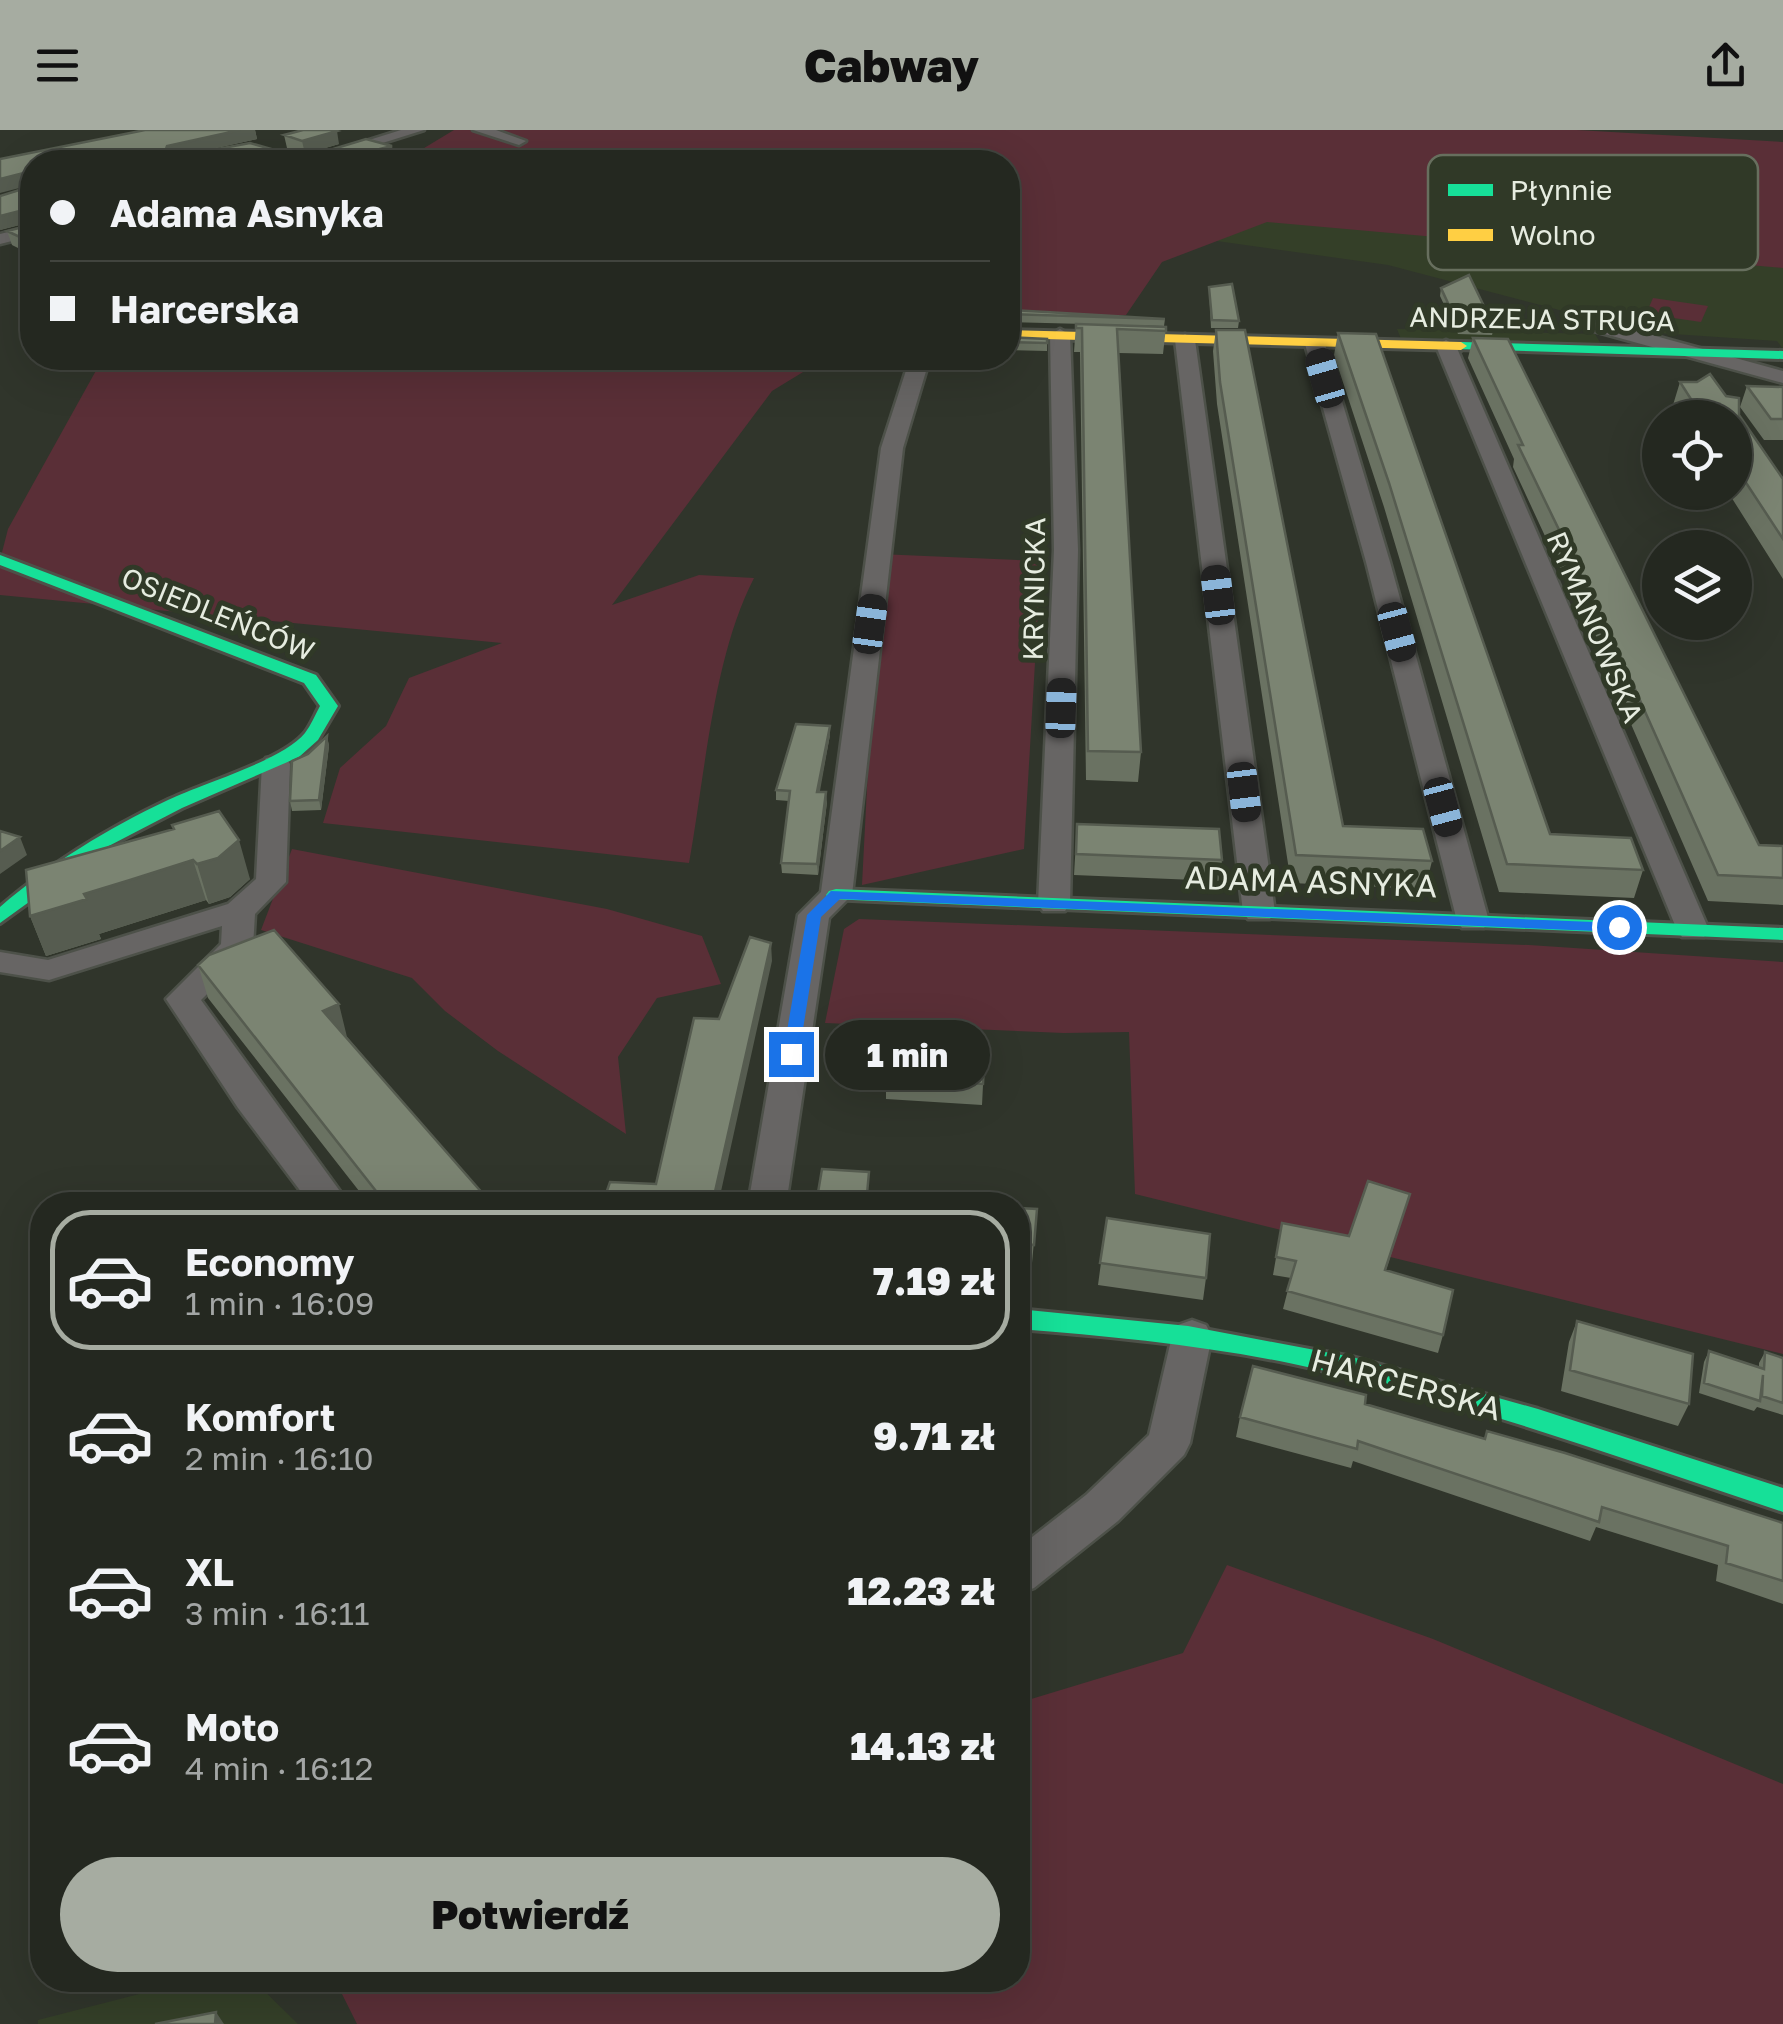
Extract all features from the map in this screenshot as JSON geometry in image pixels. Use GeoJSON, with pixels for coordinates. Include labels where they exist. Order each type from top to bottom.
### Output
{"type":"FeatureCollection","features":[{"type":"Feature","properties":{"kind":"street"},"geometry":{"type":"LineString","coordinates":[[341,150],[417,130]]}},
{"type":"Feature","properties":{"kind":"street"},"geometry":{"type":"LineString","coordinates":[[480,130],[519,141]]}},
{"type":"Feature","properties":{"kind":"street"},"geometry":{"type":"LineString","coordinates":[[1602,327],[1783,377]]}},
{"type":"Feature","properties":{"kind":"street","name":"ANDRZEJA STRUGA"},"geometry":{"type":"LineString","coordinates":[[1020,334],[1783,355]]}},
{"type":"Feature","properties":{"kind":"street","name":"KRYNICKA"},"geometry":{"type":"LineString","coordinates":[[1054,904],[1066,550],[1060,335]]}},
{"type":"Feature","properties":{"kind":"street"},"geometry":{"type":"LineString","coordinates":[[1184,340],[1259,912]]}},
{"type":"Feature","properties":{"kind":"street"},"geometry":{"type":"LineString","coordinates":[[1315,344],[1378,562],[1473,921]]}},
{"type":"Feature","properties":{"kind":"street","name":"RYMANOWSKA"},"geometry":{"type":"LineString","coordinates":[[1446,346],[1693,930]]}},
{"type":"Feature","properties":{"kind":"street"},"geometry":{"type":"LineString","coordinates":[[1704,353],[1711,382]]}},
{"type":"Feature","properties":{"kind":"street"},"geometry":{"type":"LineString","coordinates":[[768,1192],[814,915],[836,894],[892,448],[916,370]]}},
{"type":"Feature","properties":{"kind":"street","name":"OSIEDLEŃCÓW"},"geometry":{"type":"LineString","coordinates":[[0,560],[310,679],[329,706],[308,742],[276,764]]}},
{"type":"Feature","properties":{"kind":"street"},"geometry":{"type":"LineString","coordinates":[[0,917],[61,869],[131,826],[203,791],[276,764],[270,882],[240,911],[50,970],[0,962]]}},
{"type":"Feature","properties":{"kind":"street","name":"ADAMA ASNYKA"},"geometry":{"type":"LineString","coordinates":[[836,894],[1783,934]]}},
{"type":"Feature","properties":{"kind":"street"},"geometry":{"type":"LineString","coordinates":[[240,911],[237,947],[183,1000],[321,1192]]}},
{"type":"Feature","properties":{"kind":"street","name":"HARCERSKA"},"geometry":{"type":"LineString","coordinates":[[1030,1320],[1192,1336],[1326,1361],[1525,1416],[1783,1500]]}},
{"type":"Feature","properties":{"kind":"street"},"geometry":{"type":"LineString","coordinates":[[1030,1565],[1102,1508],[1170,1443],[1192,1336]]}},
{"type":"Feature","properties":{"kind":"shaded area"},"geometry":{"type":"Polygon","coordinates":[[[454,130],[1577,130],[1783,142],[1783,268],[1758,266],[1758,155],[1428,155],[1428,236],[1267,222],[1162,262],[1126,315],[1020,317],[1020,150],[421,150],[454,130]]]}},
{"type":"Feature","properties":{"kind":"shaded area"},"geometry":{"type":"Polygon","coordinates":[[[1214,195],[1428,222],[1428,270],[1758,270],[1758,265],[1783,268],[1783,349],[1777,341],[1643,332],[1388,265],[1181,236],[1214,195]]]}},
{"type":"Feature","properties":{"kind":"shaded area"},"geometry":{"type":"Polygon","coordinates":[[[1653,298],[1708,306],[1701,322],[1646,314],[1653,298]]]}},
{"type":"Feature","properties":{"kind":"shaded area"},"geometry":{"type":"Polygon","coordinates":[[[1397,329],[1595,334],[1601,344],[1401,339],[1397,329]]]}},
{"type":"Feature","properties":{"kind":"shaded area"},"geometry":{"type":"Polygon","coordinates":[[[96,370],[806,370],[772,391],[612,605],[699,575],[754,578],[740,609],[720,680],[689,863],[323,823],[340,768],[386,726],[409,678],[502,643],[0,595],[0,560],[8,529],[96,370]]]}},
{"type":"Feature","properties":{"kind":"shaded area"},"geometry":{"type":"Polygon","coordinates":[[[879,554],[1041,561],[1024,849],[862,885],[879,554]]]}},
{"type":"Feature","properties":{"kind":"shaded area"},"geometry":{"type":"Polygon","coordinates":[[[292,849],[607,909],[702,936],[721,984],[657,998],[618,1057],[626,1134],[498,1051],[445,1011],[412,978],[261,930],[292,849]]]}},
{"type":"Feature","properties":{"kind":"shaded area"},"geometry":{"type":"Polygon","coordinates":[[[859,919],[1529,945],[1783,962],[1783,1354],[1135,1194],[1129,1032],[825,1023],[844,929],[859,919]]]}},
{"type":"Feature","properties":{"kind":"shaded area"},"geometry":{"type":"Polygon","coordinates":[[[1227,1565],[1433,1639],[1783,1784],[1783,2024],[357,2024],[341,1992],[1030,1992],[1030,1699],[1183,1653],[1227,1565]]]}},
{"type":"Feature","properties":{"kind":"shaded area"},"geometry":{"type":"Polygon","coordinates":[[[147,1992],[265,1992],[298,2024],[38,2024],[38,2020],[147,1992]]]}},
{"type":"Feature","properties":{"kind":"building"},"geometry":{"type":"Polygon","coordinates":[[[145,130],[240,130],[167,146],[166,150],[45,150],[145,130]]]}},
{"type":"Feature","properties":{"kind":"building"},"geometry":{"type":"Polygon","coordinates":[[[303,130],[337,131],[302,141],[284,135],[303,130]]]}},
{"type":"Feature","properties":{"kind":"building"},"geometry":{"type":"Polygon","coordinates":[[[366,139],[392,146],[376,150],[330,150],[366,139]]]}},
{"type":"Feature","properties":{"kind":"building"},"geometry":{"type":"Polygon","coordinates":[[[250,143],[274,150],[212,150],[250,143]]]}},
{"type":"Feature","properties":{"kind":"building"},"geometry":{"type":"Polygon","coordinates":[[[20,155],[20,174],[0,179],[0,159],[20,155]]]}},
{"type":"Feature","properties":{"kind":"building"},"geometry":{"type":"Polygon","coordinates":[[[20,190],[20,211],[0,216],[0,196],[20,190]]]}},
{"type":"Feature","properties":{"kind":"building"},"geometry":{"type":"Polygon","coordinates":[[[1469,275],[1494,327],[1459,327],[1441,288],[1469,275]]]}},
{"type":"Feature","properties":{"kind":"building"},"geometry":{"type":"Polygon","coordinates":[[[1232,284],[1239,321],[1212,320],[1209,287],[1232,284]]]}},
{"type":"Feature","properties":{"kind":"building"},"geometry":{"type":"Polygon","coordinates":[[[1020,311],[1165,319],[1020,314],[1020,311]]]}},
{"type":"Feature","properties":{"kind":"building"},"geometry":{"type":"Polygon","coordinates":[[[1076,324],[1166,327],[1166,331],[1117,329],[1141,752],[1088,751],[1082,328],[1076,328],[1076,324]]]}},
{"type":"Feature","properties":{"kind":"building"},"geometry":{"type":"Polygon","coordinates":[[[1216,330],[1245,330],[1343,826],[1423,829],[1432,861],[1296,855],[1220,382],[1216,330]]]}},
{"type":"Feature","properties":{"kind":"building"},"geometry":{"type":"Polygon","coordinates":[[[1338,333],[1376,334],[1550,834],[1631,838],[1643,870],[1507,864],[1389,483],[1338,333]]]}},
{"type":"Feature","properties":{"kind":"building"},"geometry":{"type":"Polygon","coordinates":[[[1020,338],[1047,339],[1047,343],[1020,342],[1020,338]]]}},
{"type":"Feature","properties":{"kind":"building"},"geometry":{"type":"Polygon","coordinates":[[[1473,338],[1508,339],[1642,609],[1642,640],[1657,640],[1759,845],[1783,846],[1783,878],[1718,875],[1622,660],[1518,445],[1523,445],[1473,338]]]}},
{"type":"Feature","properties":{"kind":"building"},"geometry":{"type":"Polygon","coordinates":[[[1710,374],[1726,396],[1739,400],[1692,400],[1680,382],[1697,382],[1710,374]]]}},
{"type":"Feature","properties":{"kind":"building"},"geometry":{"type":"Polygon","coordinates":[[[1747,386],[1783,387],[1783,419],[1771,419],[1747,386]]]}},
{"type":"Feature","properties":{"kind":"building"},"geometry":{"type":"Polygon","coordinates":[[[1752,434],[1783,479],[1783,539],[1752,492],[1752,434]]]}},
{"type":"Feature","properties":{"kind":"building"},"geometry":{"type":"Polygon","coordinates":[[[796,724],[830,726],[817,792],[826,792],[817,864],[781,863],[790,791],[776,790],[796,724]]]}},
{"type":"Feature","properties":{"kind":"building"},"geometry":{"type":"Polygon","coordinates":[[[327,736],[319,800],[290,801],[292,761],[308,754],[327,736]]]}},
{"type":"Feature","properties":{"kind":"building"},"geometry":{"type":"Polygon","coordinates":[[[219,811],[239,840],[218,858],[197,864],[193,860],[84,894],[87,899],[30,916],[26,870],[174,829],[172,825],[219,811]]]}},
{"type":"Feature","properties":{"kind":"building"},"geometry":{"type":"Polygon","coordinates":[[[1077,824],[1219,829],[1222,860],[1076,854],[1077,824]]]}},
{"type":"Feature","properties":{"kind":"building"},"geometry":{"type":"Polygon","coordinates":[[[0,831],[20,837],[0,851],[0,831]]]}},
{"type":"Feature","properties":{"kind":"building"},"geometry":{"type":"Polygon","coordinates":[[[274,930],[339,1004],[323,1011],[481,1192],[377,1192],[198,965],[209,955],[274,930]]]}},
{"type":"Feature","properties":{"kind":"building"},"geometry":{"type":"Polygon","coordinates":[[[750,937],[771,943],[715,1192],[607,1192],[610,1182],[656,1184],[694,1018],[719,1019],[750,937]]]}},
{"type":"Feature","properties":{"kind":"building"},"geometry":{"type":"Polygon","coordinates":[[[892,1040],[985,1046],[983,1084],[886,1078],[892,1040]]]}},
{"type":"Feature","properties":{"kind":"building"},"geometry":{"type":"Polygon","coordinates":[[[822,1169],[869,1172],[867,1192],[818,1192],[822,1169]]]}},
{"type":"Feature","properties":{"kind":"building"},"geometry":{"type":"Polygon","coordinates":[[[1368,1181],[1410,1194],[1385,1270],[1453,1290],[1443,1335],[1287,1291],[1296,1261],[1276,1257],[1282,1223],[1349,1236],[1368,1181]]]}},
{"type":"Feature","properties":{"kind":"building"},"geometry":{"type":"Polygon","coordinates":[[[1030,1209],[1037,1209],[1034,1245],[1030,1244],[1030,1209]]]}},
{"type":"Feature","properties":{"kind":"building"},"geometry":{"type":"Polygon","coordinates":[[[1107,1218],[1210,1234],[1206,1278],[1100,1263],[1107,1218]]]}},
{"type":"Feature","properties":{"kind":"building"},"geometry":{"type":"Polygon","coordinates":[[[1577,1321],[1693,1354],[1689,1404],[1570,1370],[1577,1321]]]}},
{"type":"Feature","properties":{"kind":"building"},"geometry":{"type":"Polygon","coordinates":[[[1709,1351],[1764,1369],[1765,1352],[1783,1358],[1783,1403],[1762,1396],[1763,1375],[1760,1401],[1704,1383],[1709,1351]]]}},
{"type":"Feature","properties":{"kind":"building"},"geometry":{"type":"Polygon","coordinates":[[[1253,1366],[1366,1395],[1365,1404],[1485,1439],[1487,1431],[1565,1453],[1783,1523],[1783,1581],[1726,1563],[1728,1546],[1602,1507],[1599,1522],[1358,1441],[1357,1449],[1240,1417],[1253,1366]]]}},
{"type":"Feature","properties":{"kind":"building"},"geometry":{"type":"Polygon","coordinates":[[[216,2012],[215,2024],[155,2024],[216,2012]]]}},
{"type":"Feature","properties":{"kind":"traffic: fast"},"geometry":{"type":"LineString","coordinates":[[1461,346],[1783,355]]}},
{"type":"Feature","properties":{"kind":"traffic: fast"},"geometry":{"type":"LineString","coordinates":[[0,560],[310,679],[329,706],[312,736],[293,753],[175,804],[94,846],[44,879],[0,917]]}},
{"type":"Feature","properties":{"kind":"traffic: fast"},"geometry":{"type":"LineString","coordinates":[[836,895],[1783,934]]}},
{"type":"Feature","properties":{"kind":"traffic: fast"},"geometry":{"type":"LineString","coordinates":[[1030,1320],[1188,1336],[1352,1367],[1538,1420],[1783,1500]]}},
{"type":"Feature","properties":{"kind":"traffic: slow"},"geometry":{"type":"LineString","coordinates":[[1020,334],[1461,346]]}},
{"type":"Feature","properties":{"kind":"route"},"geometry":{"type":"LineString","coordinates":[[791,1054],[814,915],[836,894],[1619,927]]}}]}
